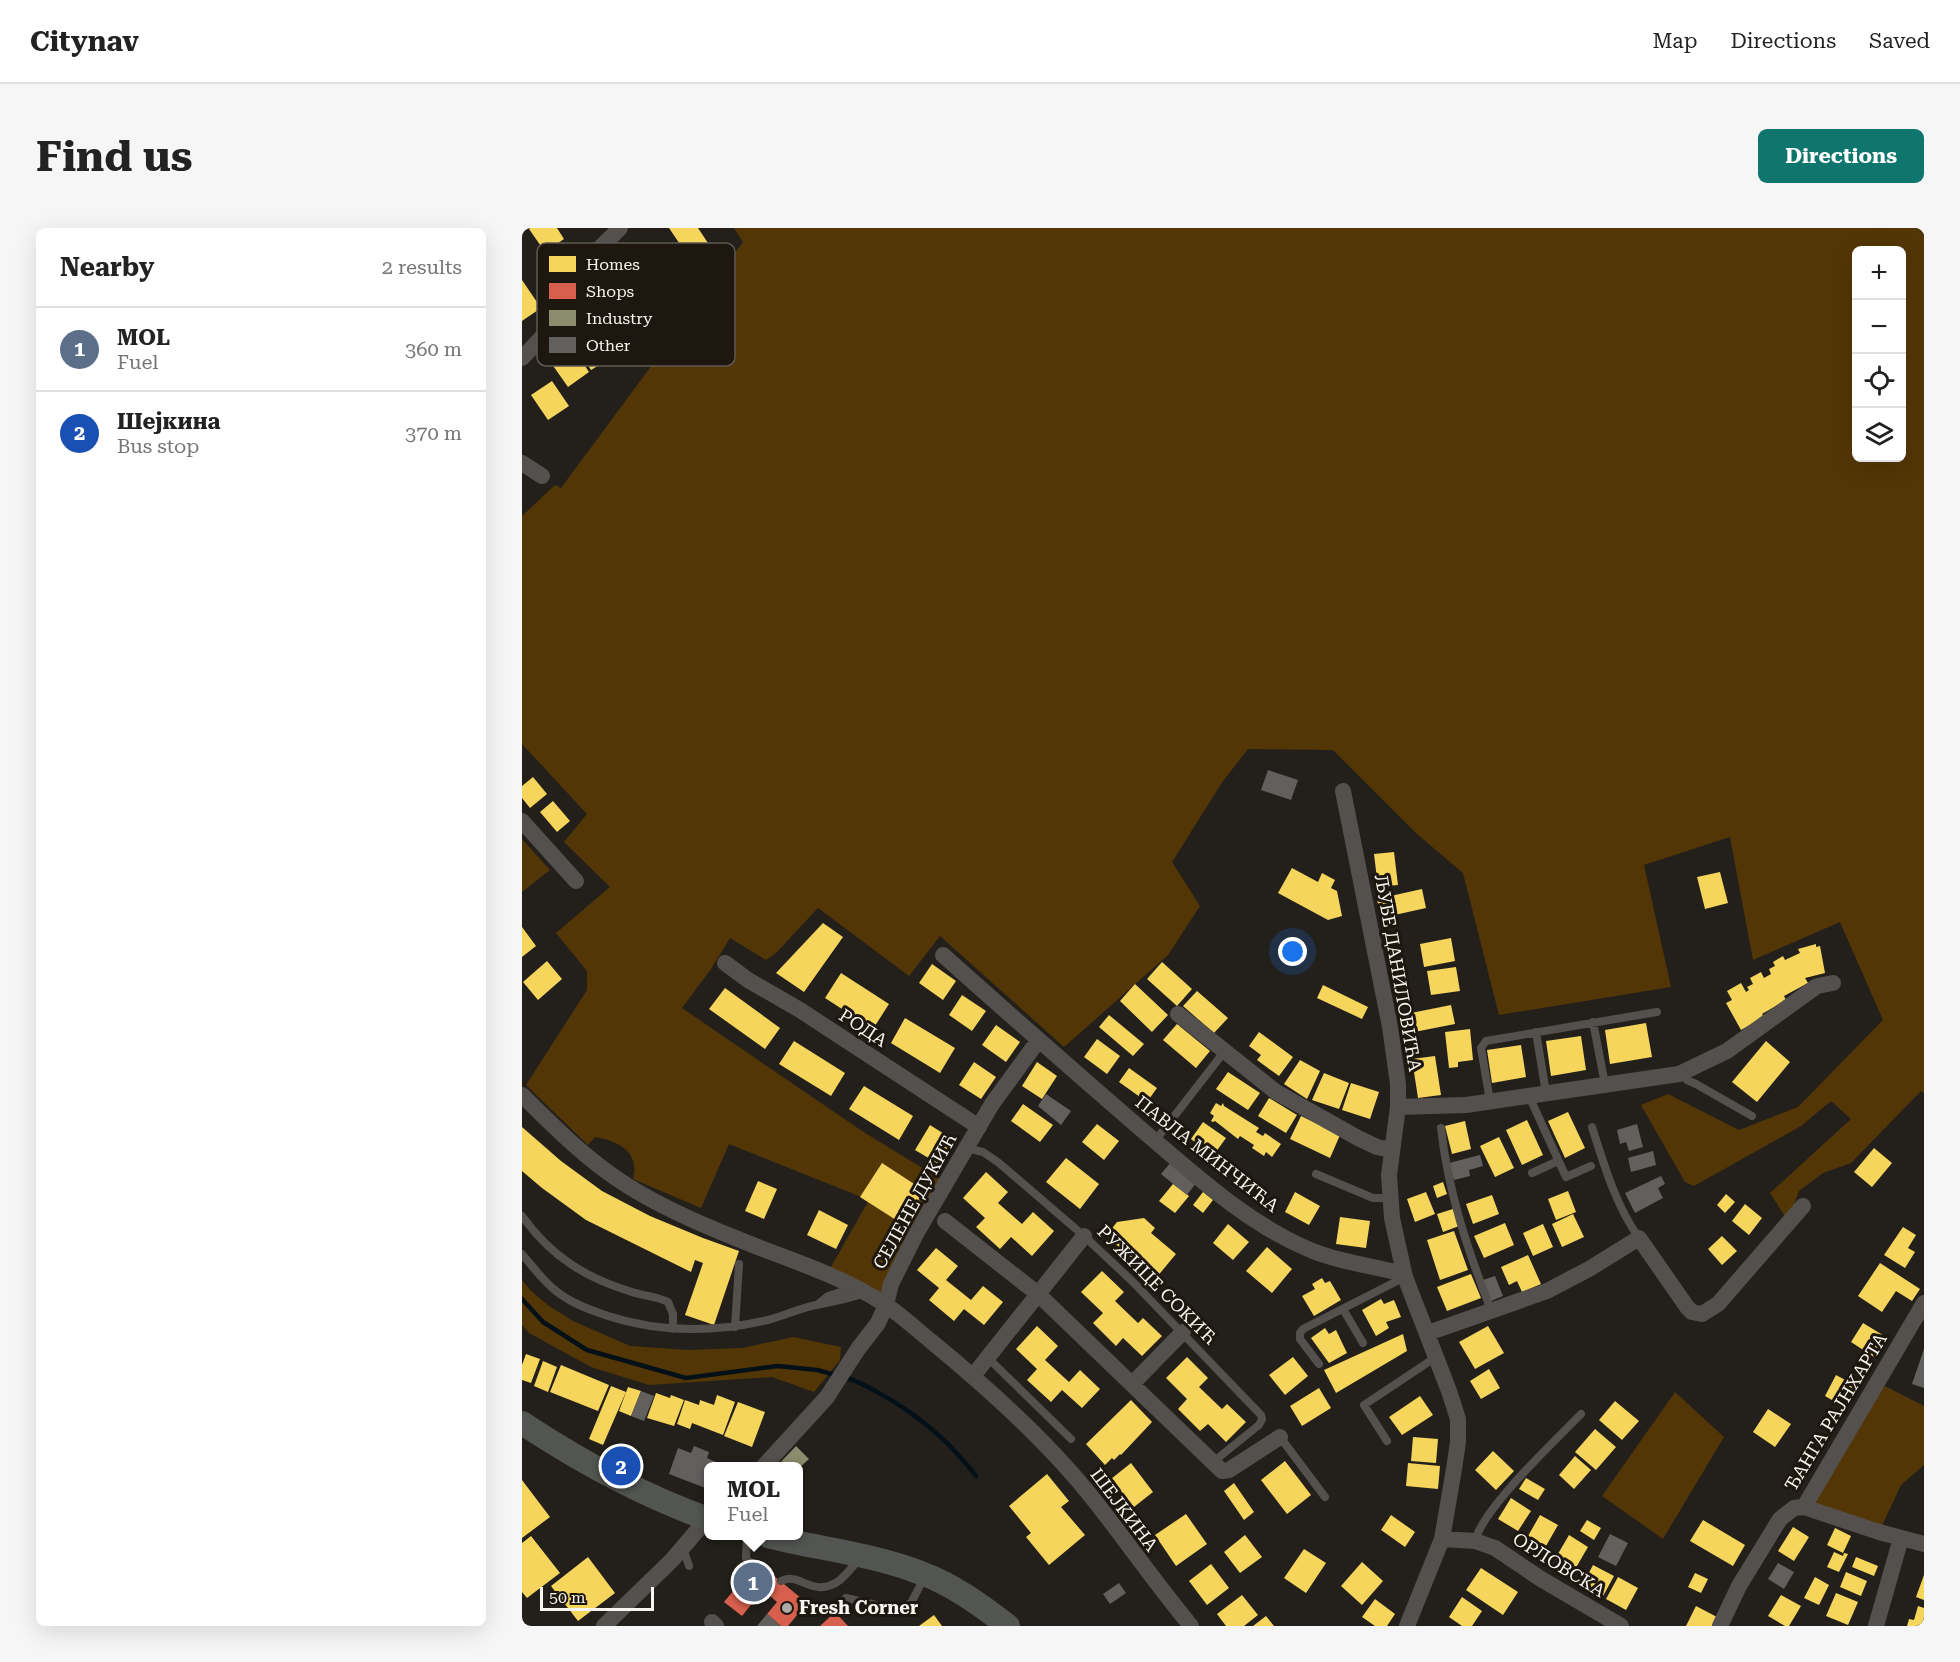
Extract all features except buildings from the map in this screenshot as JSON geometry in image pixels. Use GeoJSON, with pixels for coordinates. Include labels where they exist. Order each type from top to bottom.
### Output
{"type":"FeatureCollection","features":[{"type":"Feature","properties":{"kind":"main road"},"geometry":{"type":"LineString","coordinates":[[522,1423],[565,1451],[620,1482],[664,1503],[704,1518]]}},
{"type":"Feature","properties":{"kind":"main road"},"geometry":{"type":"LineString","coordinates":[[787,1540],[862,1556],[925,1574],[970,1599],[1008,1626]]}},
{"type":"Feature","properties":{"kind":"street"},"geometry":{"type":"LineString","coordinates":[[605,243],[620,228]]}},
{"type":"Feature","properties":{"kind":"street"},"geometry":{"type":"LineString","coordinates":[[522,358],[537,342]]}},
{"type":"Feature","properties":{"kind":"street"},"geometry":{"type":"LineString","coordinates":[[522,463],[542,476]]}},
{"type":"Feature","properties":{"kind":"street","name":"ЉУБЕ ДАНИЛОВИЋА"},"geometry":{"type":"LineString","coordinates":[[1343,791],[1390,1027],[1398,1084],[1398,1107],[1389,1174],[1389,1198],[1405,1275],[1458,1419],[1454,1469],[1442,1539],[1407,1626]]}},
{"type":"Feature","properties":{"kind":"street"},"geometry":{"type":"LineString","coordinates":[[522,820],[576,881]]}},
{"type":"Feature","properties":{"kind":"street","name":"ПАВЛА МИНЧИЋА"},"geometry":{"type":"LineString","coordinates":[[943,956],[1038,1041],[1230,1202],[1282,1236],[1308,1249],[1405,1275]]}},
{"type":"Feature","properties":{"kind":"street","name":"РОДА"},"geometry":{"type":"LineString","coordinates":[[725,963],[748,980],[800,1010],[979,1127]]}},
{"type":"Feature","properties":{"kind":"street"},"geometry":{"type":"LineString","coordinates":[[1398,1107],[1455,1106],[1680,1073],[1736,1045],[1817,986],[1828,982],[1833,983]]}},
{"type":"Feature","properties":{"kind":"street"},"geometry":{"type":"LineString","coordinates":[[1178,1014],[1276,1092],[1358,1138],[1377,1147],[1391,1150]]}},
{"type":"Feature","properties":{"kind":"street","name":"СЕЛЕНЕ ДУКИЋ"},"geometry":{"type":"LineString","coordinates":[[768,1462],[817,1409],[878,1323],[902,1260],[979,1127],[1011,1076],[1038,1041]]}},
{"type":"Feature","properties":{"kind":"street","name":"ШЕЈКИНА"},"geometry":{"type":"LineString","coordinates":[[522,1095],[568,1140],[627,1186],[659,1204],[741,1241],[790,1258],[862,1290],[886,1305],[973,1377],[1073,1475],[1154,1582],[1191,1626]]}},
{"type":"Feature","properties":{"kind":"street"},"geometry":{"type":"LineString","coordinates":[[1428,1333],[1557,1287],[1639,1238],[1687,1307],[1692,1312],[1702,1314],[1718,1304],[1803,1206]]}},
{"type":"Feature","properties":{"kind":"street"},"geometry":{"type":"LineString","coordinates":[[945,1221],[1038,1294],[1222,1471],[1226,1471],[1280,1437]]}},
{"type":"Feature","properties":{"kind":"street"},"geometry":{"type":"LineString","coordinates":[[973,1377],[1084,1236]]}},
{"type":"Feature","properties":{"kind":"street","name":"ЂАНГА РАЈНХАРТА"},"geometry":{"type":"LineString","coordinates":[[1720,1626],[1739,1586],[1780,1519],[1794,1508],[1804,1507],[1924,1303]]}},
{"type":"Feature","properties":{"kind":"street"},"geometry":{"type":"LineString","coordinates":[[1132,1384],[1183,1332]]}},
{"type":"Feature","properties":{"kind":"street"},"geometry":{"type":"LineString","coordinates":[[1804,1507],[1924,1544]]}},
{"type":"Feature","properties":{"kind":"street"},"geometry":{"type":"LineString","coordinates":[[611,1624],[704,1524]]}},
{"type":"Feature","properties":{"kind":"street"},"geometry":{"type":"LineString","coordinates":[[1876,1626],[1901,1538]]}},
{"type":"Feature","properties":{"kind":"street","name":"ОРЛОВСКА"},"geometry":{"type":"LineString","coordinates":[[1442,1539],[1475,1540],[1495,1548],[1541,1580],[1621,1626]]}},
{"type":"Feature","properties":{"kind":"lane"},"geometry":{"type":"LineString","coordinates":[[1490,1101],[1481,1048],[1483,1043],[1489,1039],[1657,1012]]}},
{"type":"Feature","properties":{"kind":"lane"},"geometry":{"type":"LineString","coordinates":[[1593,1022],[1605,1084]]}},
{"type":"Feature","properties":{"kind":"lane"},"geometry":{"type":"LineString","coordinates":[[1536,1032],[1546,1093]]}},
{"type":"Feature","properties":{"kind":"lane"},"geometry":{"type":"LineString","coordinates":[[1155,1141],[1224,1052]]}},
{"type":"Feature","properties":{"kind":"lane"},"geometry":{"type":"LineString","coordinates":[[1680,1073],[1687,1080],[1752,1116]]}},
{"type":"Feature","properties":{"kind":"lane"},"geometry":{"type":"LineString","coordinates":[[1529,1096],[1566,1177],[1591,1166]]}},
{"type":"Feature","properties":{"kind":"lane"},"geometry":{"type":"LineString","coordinates":[[1592,1127],[1621,1204],[1639,1238]]}},
{"type":"Feature","properties":{"kind":"lane"},"geometry":{"type":"LineString","coordinates":[[1441,1128],[1444,1156],[1454,1203],[1469,1252],[1491,1310]]}},
{"type":"Feature","properties":{"kind":"lane","name":"РУЖИЦЕ СОКИЋ"},"geometry":{"type":"LineString","coordinates":[[966,1148],[983,1152],[999,1163],[1084,1236],[1183,1332],[1261,1415],[1259,1425],[1213,1462]]}},
{"type":"Feature","properties":{"kind":"lane"},"geometry":{"type":"LineString","coordinates":[[1532,1173],[1558,1161]]}},
{"type":"Feature","properties":{"kind":"lane"},"geometry":{"type":"LineString","coordinates":[[1316,1174],[1373,1198],[1389,1198]]}},
{"type":"Feature","properties":{"kind":"lane"},"geometry":{"type":"LineString","coordinates":[[522,1216],[539,1238],[561,1259],[610,1285],[668,1302],[672,1309],[673,1329]]}},
{"type":"Feature","properties":{"kind":"lane"},"geometry":{"type":"LineString","coordinates":[[522,1254],[555,1290],[581,1306],[639,1325],[673,1329],[697,1331],[735,1327],[816,1305],[828,1296],[862,1290]]}},
{"type":"Feature","properties":{"kind":"lane"},"geometry":{"type":"LineString","coordinates":[[735,1327],[739,1264]]}},
{"type":"Feature","properties":{"kind":"lane"},"geometry":{"type":"LineString","coordinates":[[1318,1364],[1300,1339],[1300,1333],[1405,1275]]}},
{"type":"Feature","properties":{"kind":"lane"},"geometry":{"type":"LineString","coordinates":[[1343,1309],[1363,1343]]}},
{"type":"Feature","properties":{"kind":"lane"},"geometry":{"type":"LineString","coordinates":[[1387,1441],[1364,1405],[1436,1357]]}},
{"type":"Feature","properties":{"kind":"lane"},"geometry":{"type":"LineString","coordinates":[[988,1358],[1071,1439]]}},
{"type":"Feature","properties":{"kind":"lane"},"geometry":{"type":"LineString","coordinates":[[1475,1540],[1480,1527],[1515,1482],[1581,1414]]}},
{"type":"Feature","properties":{"kind":"lane"},"geometry":{"type":"LineString","coordinates":[[1280,1437],[1325,1497]]}},
{"type":"Feature","properties":{"kind":"lane"},"geometry":{"type":"LineString","coordinates":[[747,1540],[746,1558],[753,1567]]}},
{"type":"Feature","properties":{"kind":"lane"},"geometry":{"type":"LineString","coordinates":[[683,1548],[689,1566]]}},
{"type":"Feature","properties":{"kind":"lane"},"geometry":{"type":"LineString","coordinates":[[781,1581],[791,1579],[819,1588],[829,1585],[840,1579],[862,1556]]}},
{"type":"Feature","properties":{"kind":"lane"},"geometry":{"type":"LineString","coordinates":[[846,1598],[898,1610],[911,1603],[925,1574]]}},
{"type":"Feature","properties":{"kind":"shaded area"},"geometry":{"type":"Polygon","coordinates":[[[734,228],[1924,228],[1924,1093],[1921,1091],[1851,1163],[1823,1173],[1799,1191],[1788,1221],[1770,1193],[1851,1119],[1831,1101],[1801,1126],[1694,1186],[1685,1182],[1641,1105],[1668,1094],[1739,1130],[1798,1107],[1883,1020],[1840,922],[1753,960],[1730,837],[1644,865],[1671,987],[1499,1015],[1463,873],[1417,834],[1333,750],[1248,749],[1223,781],[1172,862],[1200,906],[1168,955],[1064,1047],[940,936],[909,976],[818,908],[776,953],[766,960],[730,938],[711,969],[682,1008],[865,1133],[947,1183],[886,1305],[827,1274],[869,1200],[729,1144],[701,1208],[633,1179],[633,1162],[626,1149],[612,1141],[595,1137],[588,1145],[526,1085],[587,990],[587,971],[556,933],[610,887],[564,842],[587,814],[522,744],[522,516],[555,485],[561,488],[651,366],[735,366],[735,253],[743,242],[734,228]]]}},
{"type":"Feature","properties":{"kind":"shaded area"},"geometry":{"type":"Polygon","coordinates":[[[522,839],[550,870],[522,892],[522,839]]]}},
{"type":"Feature","properties":{"kind":"shaded area"},"geometry":{"type":"Polygon","coordinates":[[[522,1280],[549,1306],[573,1321],[630,1346],[687,1350],[742,1348],[793,1337],[841,1347],[840,1360],[814,1392],[772,1377],[649,1385],[591,1367],[529,1333],[522,1325],[522,1280]]]}},
{"type":"Feature","properties":{"kind":"shaded area"},"geometry":{"type":"Polygon","coordinates":[[[1879,1383],[1924,1406],[1924,1465],[1901,1485],[1879,1532],[1804,1507],[1879,1383]]]}},
{"type":"Feature","properties":{"kind":"shaded area"},"geometry":{"type":"Polygon","coordinates":[[[1675,1392],[1724,1437],[1663,1539],[1602,1496],[1675,1392]]]}},
{"type":"Feature","properties":{"kind":"waterway"},"geometry":{"type":"LineString","coordinates":[[522,1299],[543,1322],[587,1350],[686,1378],[778,1366],[817,1370],[836,1375]]}},
{"type":"Feature","properties":{"kind":"waterway"},"geometry":{"type":"LineString","coordinates":[[844,1377],[876,1391],[924,1423],[946,1442],[976,1476]]}},
{"type":"Feature","properties":{"kind":"place","name":"Шејкина"},"geometry":{"type":"Point","coordinates":[621,1466]}},
{"type":"Feature","properties":{"kind":"place","name":"MOL"},"geometry":{"type":"Point","coordinates":[753,1582]}},
{"type":"Feature","properties":{"kind":"place","name":"Fresh Corner"},"geometry":{"type":"Point","coordinates":[787,1608]}}]}
